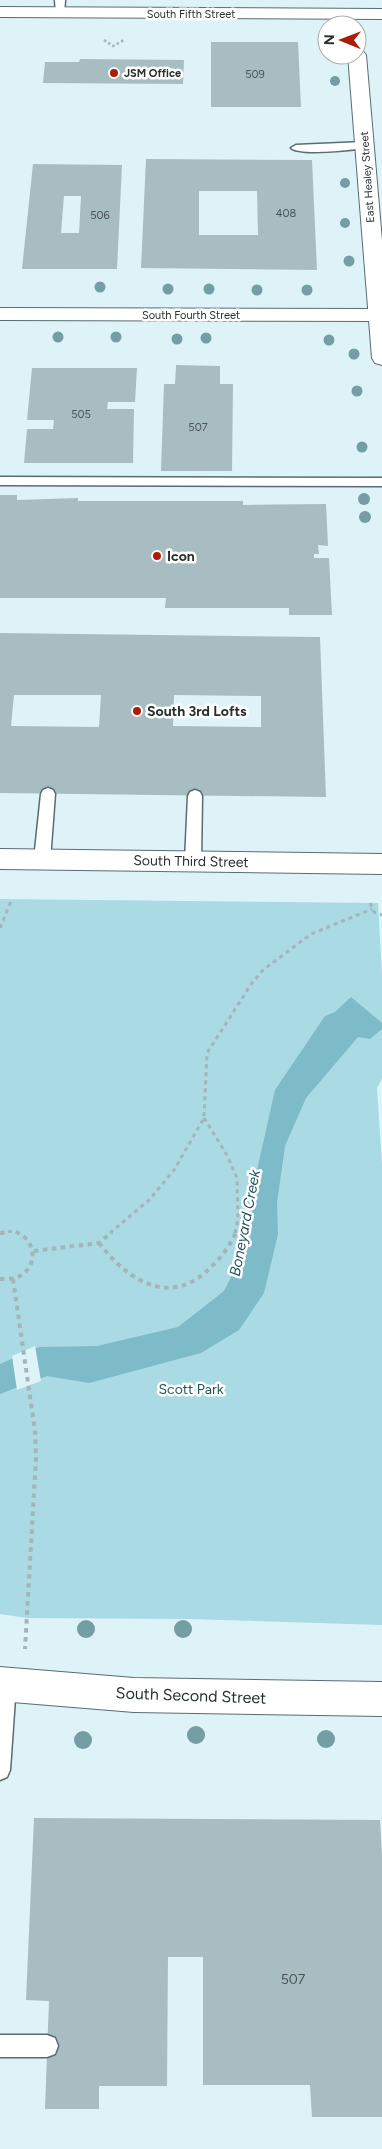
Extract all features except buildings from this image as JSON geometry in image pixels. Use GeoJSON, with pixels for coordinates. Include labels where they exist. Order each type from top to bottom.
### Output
{"type":"FeatureCollection","features":[{"type":"Feature","properties":{"kind":"street","name":"South Fifth Street"},"geometry":{"type":"LineString","coordinates":[[0,12],[60,6],[164,7],[382,14]]}},
{"type":"Feature","properties":{"kind":"street","name":"East Healey Street"},"geometry":{"type":"LineString","coordinates":[[358,65],[380,315],[382,358]]}},
{"type":"Feature","properties":{"kind":"street","name":"South Fourth Street"},"geometry":{"type":"LineString","coordinates":[[0,314],[380,315]]}},
{"type":"Feature","properties":{"kind":"street","name":"South Third Street"},"geometry":{"type":"LineString","coordinates":[[0,859],[382,864]]}},
{"type":"Feature","properties":{"kind":"street","name":"South Second Street"},"geometry":{"type":"LineString","coordinates":[[10,1684],[134,1695],[382,1699]]}},
{"type":"Feature","properties":{"kind":"lane"},"geometry":{"type":"LineString","coordinates":[[296,148],[364,145]]}},
{"type":"Feature","properties":{"kind":"lane"},"geometry":{"type":"LineString","coordinates":[[0,480],[208,476],[382,482]]}},
{"type":"Feature","properties":{"kind":"lane"},"geometry":{"type":"LineString","coordinates":[[42,860],[48,794]]}},
{"type":"Feature","properties":{"kind":"lane"},"geometry":{"type":"LineString","coordinates":[[193,861],[195,796]]}},
{"type":"Feature","properties":{"kind":"lane"},"geometry":{"type":"LineString","coordinates":[[0,1770],[10,1684]]}},
{"type":"Feature","properties":{"kind":"lane"},"geometry":{"type":"LineString","coordinates":[[0,2046],[47,2046]]}},
{"type":"Feature","properties":{"kind":"path"},"geometry":{"type":"LineString","coordinates":[[0,928],[12,899]]}},
{"type":"Feature","properties":{"kind":"path"},"geometry":{"type":"LineString","coordinates":[[370,903],[372,909],[382,915]]}},
{"type":"Feature","properties":{"kind":"path"},"geometry":{"type":"LineString","coordinates":[[34,1251],[99,1243],[150,1200],[168,1178],[204,1118],[207,1053],[252,983],[263,970],[310,934],[372,909]]}},
{"type":"Feature","properties":{"kind":"path"},"geometry":{"type":"LineString","coordinates":[[99,1243],[121,1268],[135,1279],[155,1288],[176,1288],[193,1283],[216,1264],[229,1246],[238,1225],[238,1179],[230,1159],[204,1118]]}},
{"type":"Feature","properties":{"kind":"path"},"geometry":{"type":"LineString","coordinates":[[0,1233],[13,1232],[20,1234],[27,1238],[34,1251],[32,1265],[21,1276],[13,1279],[0,1279]]}},
{"type":"Feature","properties":{"kind":"path"},"geometry":{"type":"LineString","coordinates":[[10,1684],[36,1484],[35,1431],[13,1279]]}},
{"type":"Feature","properties":{"kind":"green space","name":"Scott Park"},"geometry":{"type":"Polygon","coordinates":[[[0,899],[378,903],[382,975],[382,1079],[377,1088],[382,1165],[382,1625],[190,1619],[27,1618],[0,1614],[0,899]]]}},
{"type":"Feature","properties":{"kind":"shaded area"},"geometry":{"type":"Polygon","coordinates":[[[351,997],[382,1023],[382,1029],[370,1039],[358,1037],[306,1098],[285,1146],[277,1203],[278,1234],[264,1293],[239,1330],[201,1353],[89,1383],[47,1376],[0,1394],[0,1364],[39,1347],[97,1346],[178,1327],[224,1291],[250,1240],[255,1179],[275,1090],[325,1016],[335,1012],[351,997]]]}},
{"type":"Feature","properties":{"kind":"pier"},"geometry":{"type":"Polygon","coordinates":[[[35,1346],[41,1381],[17,1390],[12,1356],[35,1346]]]}},
{"type":"Feature","properties":{"kind":"place","name":"JSM Office"},"geometry":{"type":"Point","coordinates":[114,73]}},
{"type":"Feature","properties":{"kind":"place","name":"Icon"},"geometry":{"type":"Point","coordinates":[157,556]}},
{"type":"Feature","properties":{"kind":"place","name":"South 3rd Lofts"},"geometry":{"type":"Point","coordinates":[137,711]}},
{"type":"Feature","properties":{"kind":"water label","name":"Boneyard Creek"},"geometry":{"type":"Point","coordinates":[245,1223]}}]}
